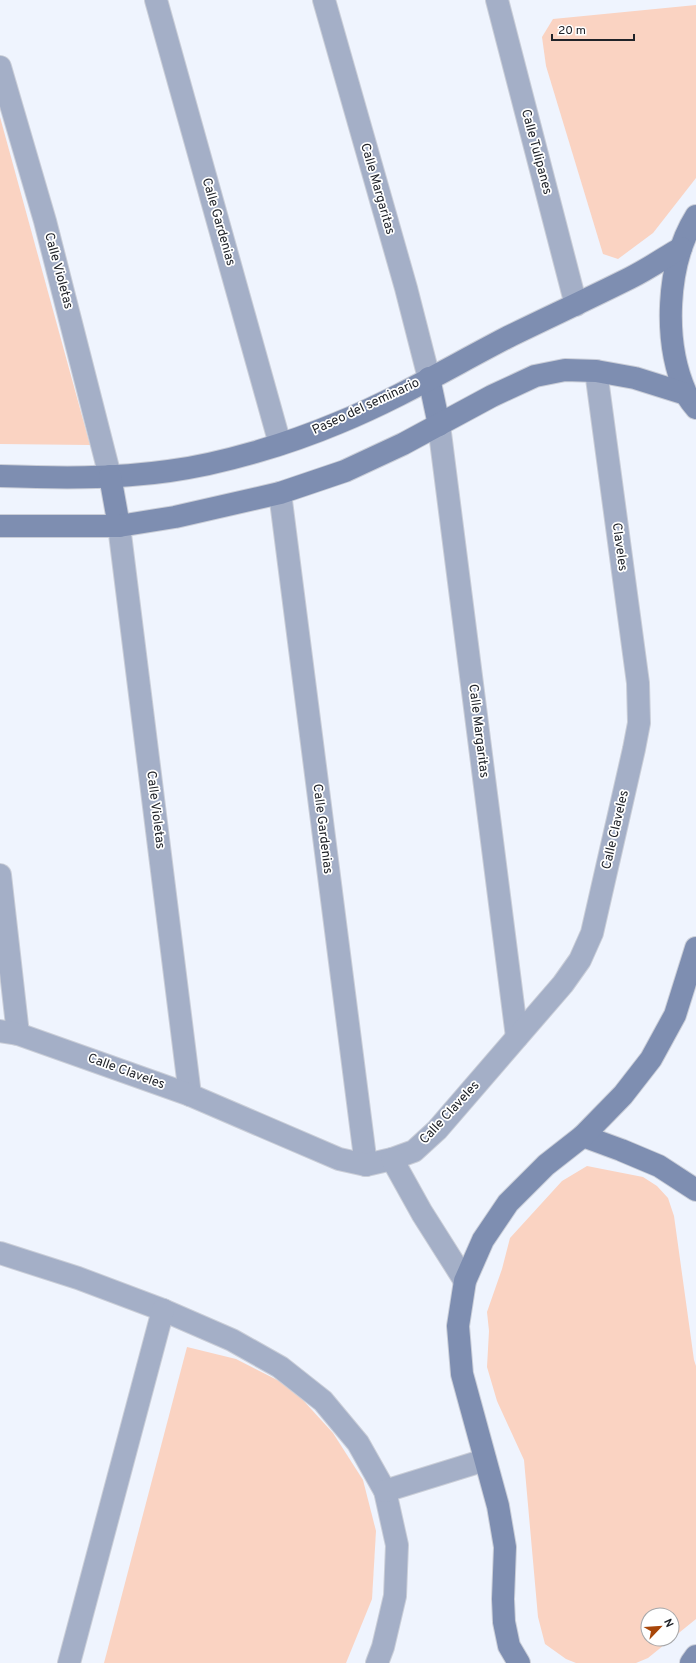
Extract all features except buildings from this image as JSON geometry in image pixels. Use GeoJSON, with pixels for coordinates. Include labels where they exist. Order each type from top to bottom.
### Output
{"type":"FeatureCollection","features":[{"type":"Feature","properties":{"kind":"street","name":"Calle Gardenias"},"geometry":{"type":"LineString","coordinates":[[156,0],[280,444]]}},
{"type":"Feature","properties":{"kind":"street","name":"Calle Margaritas"},"geometry":{"type":"LineString","coordinates":[[324,0],[406,288],[429,378]]}},
{"type":"Feature","properties":{"kind":"street","name":"Calle Tulipanes"},"geometry":{"type":"LineString","coordinates":[[497,0],[576,305]]}},
{"type":"Feature","properties":{"kind":"street","name":"Calle Violetas"},"geometry":{"type":"LineString","coordinates":[[0,67],[45,221],[110,476]]}},
{"type":"Feature","properties":{"kind":"street"},"geometry":{"type":"LineString","coordinates":[[691,401],[675,360],[671,325],[671,291],[681,248],[696,216]]}},
{"type":"Feature","properties":{"kind":"street","name":"Paseo del seminario"},"geometry":{"type":"LineString","coordinates":[[0,476],[56,478],[110,476],[169,471],[225,459],[280,444],[338,424],[633,276],[681,248]]}},
{"type":"Feature","properties":{"kind":"street"},"geometry":{"type":"LineString","coordinates":[[0,526],[119,526],[175,517],[280,493],[345,471],[403,444],[492,396],[535,376],[565,370],[596,371],[635,378],[691,401]]}},
{"type":"Feature","properties":{"kind":"street","name":"Claveles"},"geometry":{"type":"LineString","coordinates":[[596,371],[638,683],[639,723]]}},
{"type":"Feature","properties":{"kind":"street"},"geometry":{"type":"LineString","coordinates":[[429,378],[439,425]]}},
{"type":"Feature","properties":{"kind":"street","name":"Calle Margaritas"},"geometry":{"type":"LineString","coordinates":[[439,425],[517,1037]]}},
{"type":"Feature","properties":{"kind":"street"},"geometry":{"type":"LineString","coordinates":[[110,476],[119,526]]}},
{"type":"Feature","properties":{"kind":"street","name":"Calle Gardenias"},"geometry":{"type":"LineString","coordinates":[[280,493],[366,1165]]}},
{"type":"Feature","properties":{"kind":"street","name":"Calle Violetas"},"geometry":{"type":"LineString","coordinates":[[119,526],[190,1095]]}},
{"type":"Feature","properties":{"kind":"street","name":"Calle Claveles"},"geometry":{"type":"LineString","coordinates":[[9,1032],[190,1095],[339,1159],[366,1165],[392,1159],[414,1151],[437,1130],[563,984],[580,960],[592,933],[639,723]]}},
{"type":"Feature","properties":{"kind":"street"},"geometry":{"type":"LineString","coordinates":[[0,875],[9,1032]]}},
{"type":"Feature","properties":{"kind":"street"},"geometry":{"type":"LineString","coordinates":[[519,1663],[510,1646],[504,1622],[504,1547],[498,1506],[462,1374],[458,1326],[465,1281],[483,1240],[508,1203],[546,1165],[583,1136],[623,1095],[651,1059],[675,1015],[696,948]]}},
{"type":"Feature","properties":{"kind":"street"},"geometry":{"type":"LineString","coordinates":[[583,1136],[622,1150],[659,1166],[696,1190]]}},
{"type":"Feature","properties":{"kind":"street"},"geometry":{"type":"LineString","coordinates":[[392,1159],[422,1213],[465,1281]]}},
{"type":"Feature","properties":{"kind":"street"},"geometry":{"type":"LineString","coordinates":[[0,1254],[78,1278],[163,1310],[232,1340],[280,1367],[323,1401],[358,1443],[385,1491],[397,1545],[396,1596],[383,1647],[377,1663]]}},
{"type":"Feature","properties":{"kind":"street"},"geometry":{"type":"LineString","coordinates":[[69,1663],[163,1310]]}},
{"type":"Feature","properties":{"kind":"street"},"geometry":{"type":"LineString","coordinates":[[385,1491],[485,1460]]}},
{"type":"Feature","properties":{"kind":"street"},"geometry":{"type":"LineString","coordinates":[[691,1663],[696,1656]]}},
{"type":"Feature","properties":{"kind":"shaded area"},"geometry":{"type":"Polygon","coordinates":[[[696,5],[696,178],[653,233],[618,259],[603,254],[546,66],[542,37],[553,19],[696,5]]]}},
{"type":"Feature","properties":{"kind":"shaded area"},"geometry":{"type":"Polygon","coordinates":[[[0,117],[90,445],[0,444],[0,117]]]}},
{"type":"Feature","properties":{"kind":"shaded area"},"geometry":{"type":"Polygon","coordinates":[[[587,1166],[643,1177],[657,1186],[668,1198],[674,1216],[696,1366],[696,1619],[680,1632],[680,1607],[640,1607],[640,1647],[661,1647],[648,1658],[636,1663],[576,1663],[566,1659],[545,1644],[538,1617],[524,1460],[497,1401],[487,1367],[489,1331],[487,1312],[502,1269],[510,1238],[562,1181],[587,1166]]]}},
{"type":"Feature","properties":{"kind":"shaded area"},"geometry":{"type":"Polygon","coordinates":[[[187,1347],[236,1359],[291,1387],[333,1433],[363,1480],[376,1531],[372,1599],[346,1663],[104,1663],[187,1347]]]}}]}
